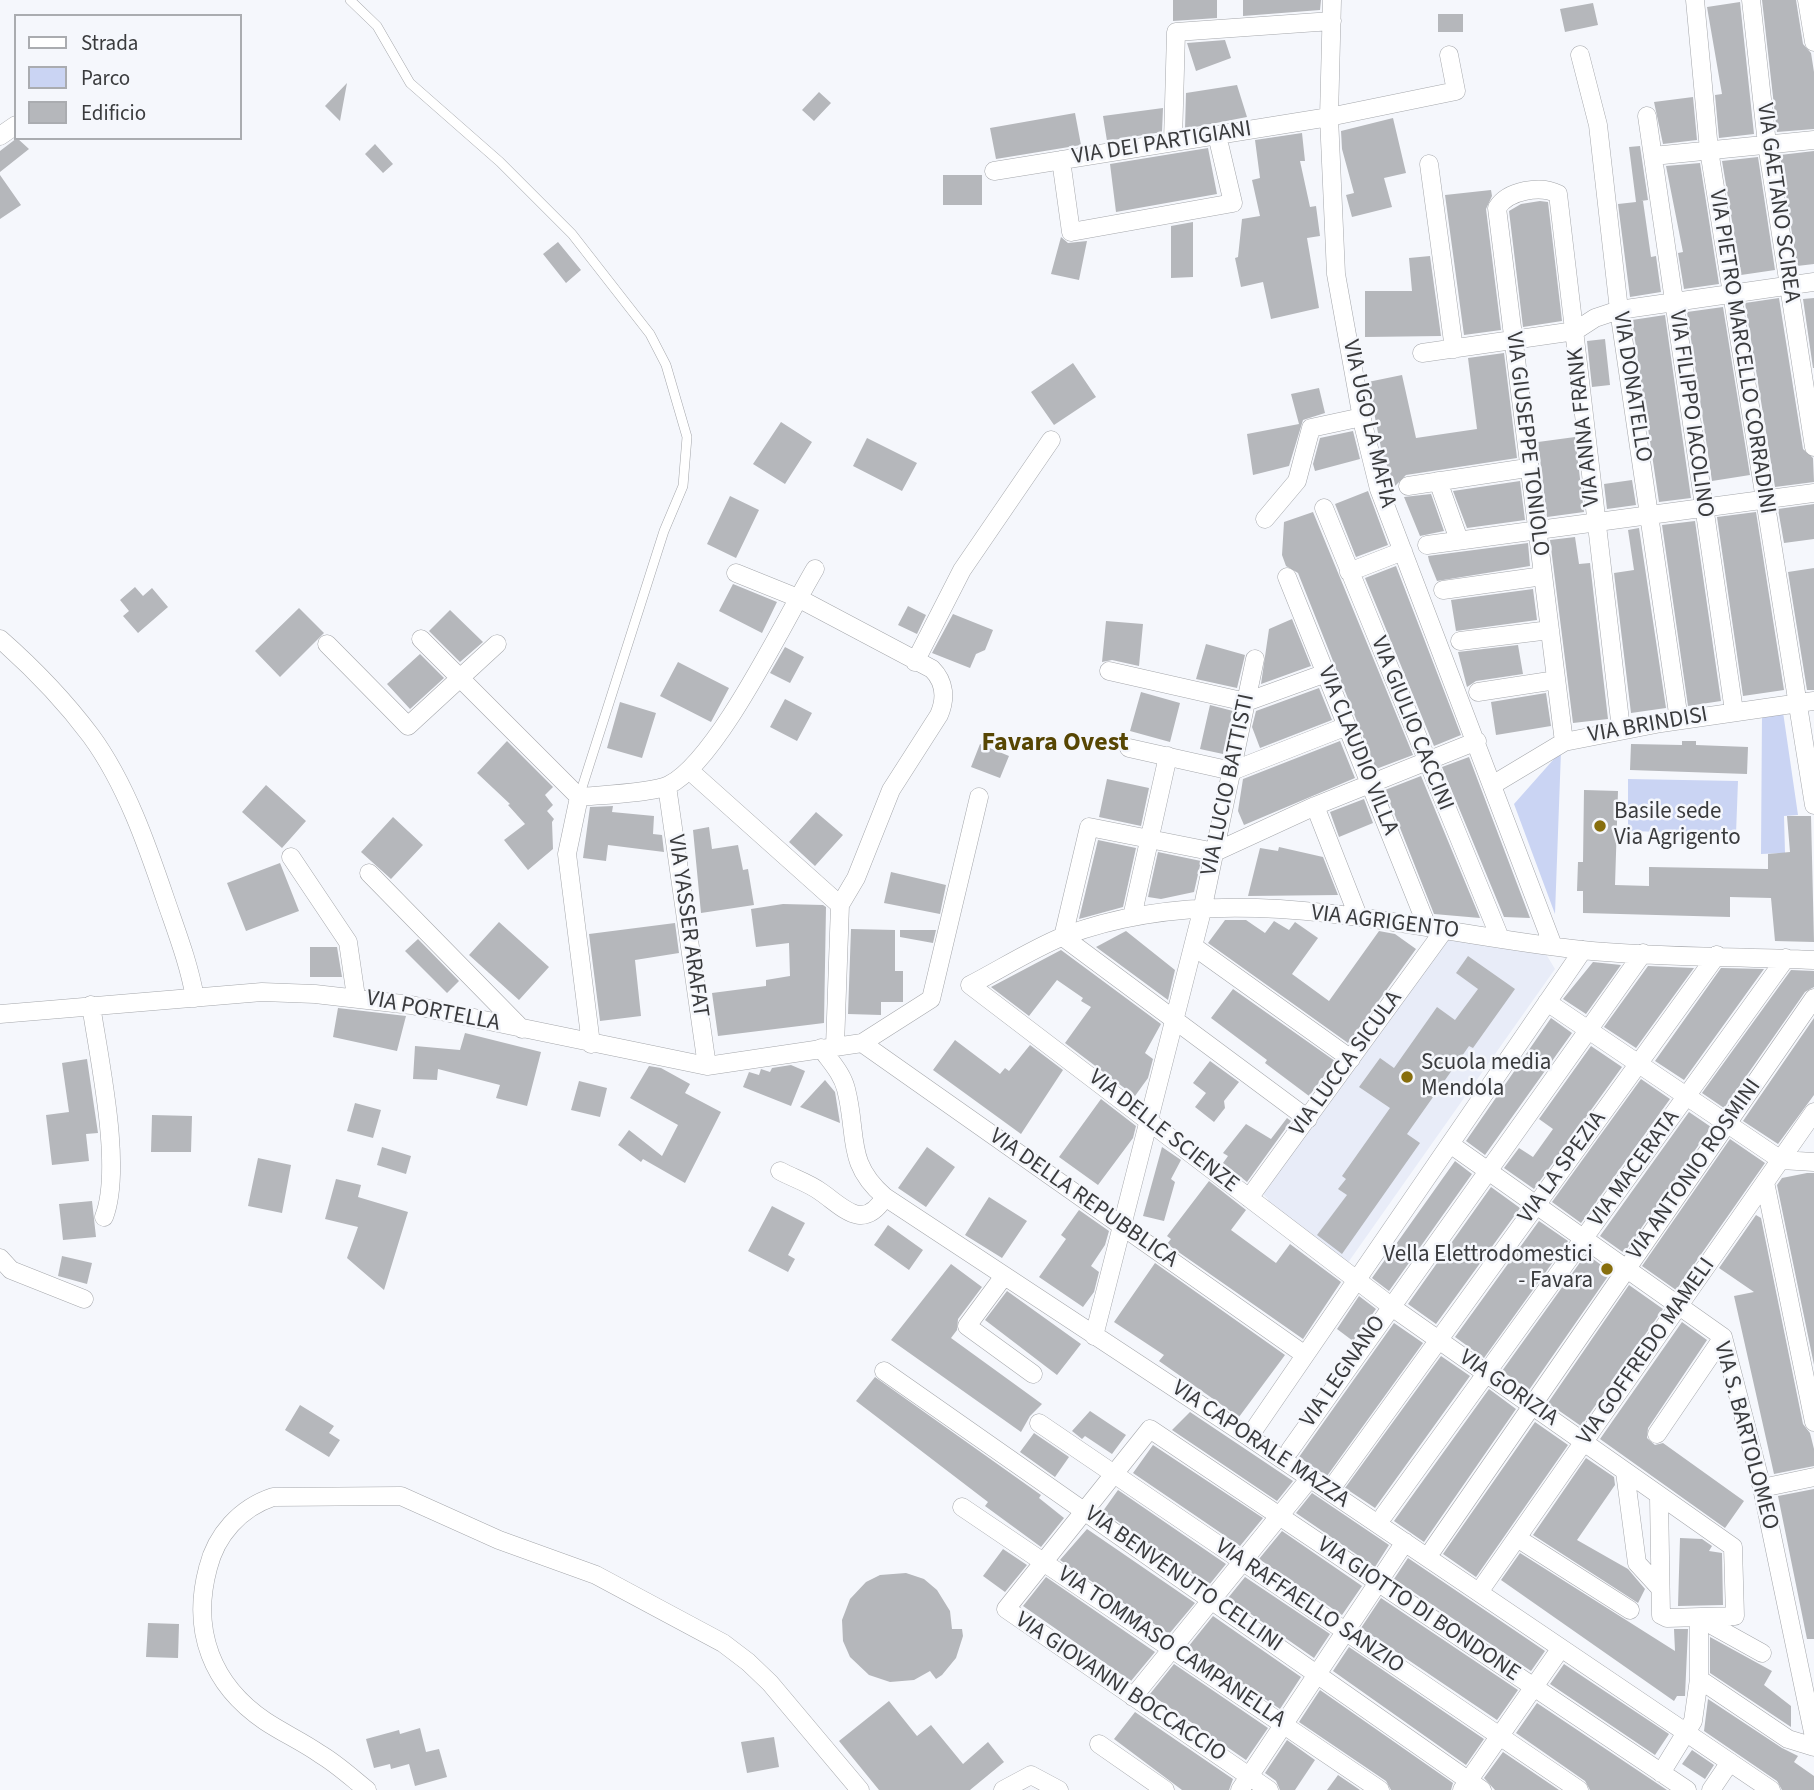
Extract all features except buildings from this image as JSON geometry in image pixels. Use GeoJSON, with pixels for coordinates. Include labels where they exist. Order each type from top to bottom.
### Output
{"type":"FeatureCollection","features":[{"type":"Feature","properties":{"kind":"street","name":"VIA UGO LA MAFIA"},"geometry":{"type":"LineString","coordinates":[[1332,0],[1329,117],[1336,274],[1362,417],[1379,489],[1494,784],[1553,946]]}},
{"type":"Feature","properties":{"kind":"street","name":"VIA PIETRO MARCELLO CORRADINI"},"geometry":{"type":"LineString","coordinates":[[1695,0],[1709,150],[1765,500],[1806,702],[1814,805]]}},
{"type":"Feature","properties":{"kind":"street","name":"VIA GAETANO SCIREA"},"geometry":{"type":"LineString","coordinates":[[1751,0],[1767,144],[1814,447]]}},
{"type":"Feature","properties":{"kind":"street"},"geometry":{"type":"LineString","coordinates":[[1807,0],[1814,42]]}},
{"type":"Feature","properties":{"kind":"street"},"geometry":{"type":"LineString","coordinates":[[1172,141],[1176,32],[1332,21]]}},
{"type":"Feature","properties":{"kind":"street","name":"VIA DEI PARTIGIANI"},"geometry":{"type":"LineString","coordinates":[[994,171],[1329,117],[1456,91],[1449,55]]}},
{"type":"Feature","properties":{"kind":"street","name":"VIA DONATELLO"},"geometry":{"type":"LineString","coordinates":[[1580,55],[1598,125],[1619,310],[1679,720]]}},
{"type":"Feature","properties":{"kind":"street","name":"VIA FILIPPO IACOLINO"},"geometry":{"type":"LineString","coordinates":[[1647,116],[1734,711]]}},
{"type":"Feature","properties":{"kind":"street"},"geometry":{"type":"LineString","coordinates":[[1060,160],[1071,232],[1233,203],[1217,135]]}},
{"type":"Feature","properties":{"kind":"street"},"geometry":{"type":"LineString","coordinates":[[1653,156],[1814,140]]}},
{"type":"Feature","properties":{"kind":"street"},"geometry":{"type":"LineString","coordinates":[[1429,164],[1454,349]]}},
{"type":"Feature","properties":{"kind":"street","name":"VIA ANNA FRANK"},"geometry":{"type":"LineString","coordinates":[[1497,208],[1502,199],[1511,194],[1549,189],[1558,194],[1621,729]]}},
{"type":"Feature","properties":{"kind":"street","name":"VIA GIUSEPPE TONIOLO"},"geometry":{"type":"LineString","coordinates":[[1497,208],[1527,468],[1538,530],[1564,742]]}},
{"type":"Feature","properties":{"kind":"street"},"geometry":{"type":"LineString","coordinates":[[1422,353],[1575,331],[1595,318],[1619,310],[1814,282]]}},
{"type":"Feature","properties":{"kind":"street"},"geometry":{"type":"LineString","coordinates":[[1265,519],[1297,481],[1311,428],[1362,417]]}},
{"type":"Feature","properties":{"kind":"street"},"geometry":{"type":"LineString","coordinates":[[915,662],[962,570],[1051,440]]}},
{"type":"Feature","properties":{"kind":"street"},"geometry":{"type":"LineString","coordinates":[[1408,486],[1527,468]]}},
{"type":"Feature","properties":{"kind":"street"},"geometry":{"type":"LineString","coordinates":[[1438,481],[1459,540]]}},
{"type":"Feature","properties":{"kind":"street"},"geometry":{"type":"LineString","coordinates":[[1427,545],[1814,493]]}},
{"type":"Feature","properties":{"kind":"street","name":"VIA GIULIO CACCINI"},"geometry":{"type":"LineString","coordinates":[[1324,508],[1500,938]]}},
{"type":"Feature","properties":{"kind":"street"},"geometry":{"type":"LineString","coordinates":[[1349,572],[1403,551]]}},
{"type":"Feature","properties":{"kind":"street"},"geometry":{"type":"LineString","coordinates":[[579,797],[667,786],[690,770],[729,720],[815,569]]}},
{"type":"Feature","properties":{"kind":"street"},"geometry":{"type":"LineString","coordinates":[[736,573],[798,598],[932,669],[940,678],[944,696],[942,709],[891,790],[856,878],[840,905],[828,1047]]}},
{"type":"Feature","properties":{"kind":"street"},"geometry":{"type":"LineString","coordinates":[[1443,590],[1544,576]]}},
{"type":"Feature","properties":{"kind":"street","name":"VIA CLAUDIO VILLA"},"geometry":{"type":"LineString","coordinates":[[1287,577],[1427,926]]}},
{"type":"Feature","properties":{"kind":"street"},"geometry":{"type":"LineString","coordinates":[[1460,641],[1550,630]]}},
{"type":"Feature","properties":{"kind":"street"},"geometry":{"type":"LineString","coordinates":[[0,639],[53,690],[93,738],[116,779],[145,840],[191,973],[195,998]]}},
{"type":"Feature","properties":{"kind":"street"},"geometry":{"type":"LineString","coordinates":[[421,639],[579,797]]}},
{"type":"Feature","properties":{"kind":"street"},"geometry":{"type":"LineString","coordinates":[[327,644],[408,726],[497,644]]}},
{"type":"Feature","properties":{"kind":"street","name":"VIA LUCIO BATTISTI"},"geometry":{"type":"LineString","coordinates":[[1094,1336],[1202,911],[1255,659]]}},
{"type":"Feature","properties":{"kind":"street"},"geometry":{"type":"LineString","coordinates":[[1109,671],[1246,702],[1326,673]]}},
{"type":"Feature","properties":{"kind":"street"},"geometry":{"type":"LineString","coordinates":[[1478,692],[1556,680]]}},
{"type":"Feature","properties":{"kind":"street","name":"VIA BRINDISI"},"geometry":{"type":"LineString","coordinates":[[1494,784],[1564,742],[1621,729],[1806,702]]}},
{"type":"Feature","properties":{"kind":"street"},"geometry":{"type":"LineString","coordinates":[[1129,748],[1232,771],[1347,726]]}},
{"type":"Feature","properties":{"kind":"street"},"geometry":{"type":"LineString","coordinates":[[1308,1119],[1063,937],[1089,827],[1214,852],[1315,806],[1477,741]]}},
{"type":"Feature","properties":{"kind":"street"},"geometry":{"type":"LineString","coordinates":[[1132,917],[1168,756]]}},
{"type":"Feature","properties":{"kind":"street"},"geometry":{"type":"LineString","coordinates":[[690,770],[840,905]]}},
{"type":"Feature","properties":{"kind":"street","name":"VIA YASSER ARAFAT"},"geometry":{"type":"LineString","coordinates":[[667,786],[707,1066]]}},
{"type":"Feature","properties":{"kind":"street"},"geometry":{"type":"LineString","coordinates":[[579,797],[567,855],[591,1044]]}},
{"type":"Feature","properties":{"kind":"street"},"geometry":{"type":"LineString","coordinates":[[862,1043],[931,999],[979,797]]}},
{"type":"Feature","properties":{"kind":"street"},"geometry":{"type":"LineString","coordinates":[[1315,806],[1358,916]]}},
{"type":"Feature","properties":{"kind":"street"},"geometry":{"type":"LineString","coordinates":[[291,857],[348,942],[356,997]]}},
{"type":"Feature","properties":{"kind":"street"},"geometry":{"type":"LineString","coordinates":[[369,873],[522,1029]]}},
{"type":"Feature","properties":{"kind":"street","name":"VIA AGRIGENTO"},"geometry":{"type":"LineString","coordinates":[[970,985],[1063,937],[1132,917],[1241,908],[1358,916],[1583,950],[1814,960]]}},
{"type":"Feature","properties":{"kind":"street","name":"VIA LUCCA SICULA"},"geometry":{"type":"LineString","coordinates":[[1249,1198],[1446,929]]}},
{"type":"Feature","properties":{"kind":"street"},"geometry":{"type":"LineString","coordinates":[[1193,946],[1351,1059]]}},
{"type":"Feature","properties":{"kind":"street"},"geometry":{"type":"LineString","coordinates":[[1252,1432],[1583,950]]}},
{"type":"Feature","properties":{"kind":"street","name":"VIA LEGNANO"},"geometry":{"type":"LineString","coordinates":[[1290,1450],[1643,953]]}},
{"type":"Feature","properties":{"kind":"street","name":"VIA LA SPEZIA"},"geometry":{"type":"LineString","coordinates":[[1336,1482],[1717,956]]}},
{"type":"Feature","properties":{"kind":"street","name":"VIA MACERATA"},"geometry":{"type":"LineString","coordinates":[[1384,1516],[1786,958]]}},
{"type":"Feature","properties":{"kind":"street","name":"VIA DELLE SCIENZE"},"geometry":{"type":"LineString","coordinates":[[970,985],[1356,1280]]}},
{"type":"Feature","properties":{"kind":"street","name":"VIA PORTELLA"},"geometry":{"type":"LineString","coordinates":[[0,1014],[262,992],[356,997],[411,1005],[707,1066],[862,1043]]}},
{"type":"Feature","properties":{"kind":"street","name":"VIA ANTONIO ROSMINI"},"geometry":{"type":"LineString","coordinates":[[1433,1549],[1814,998]]}},
{"type":"Feature","properties":{"kind":"street"},"geometry":{"type":"LineString","coordinates":[[1547,1002],[1781,1160],[1814,1162]]}},
{"type":"Feature","properties":{"kind":"street"},"geometry":{"type":"LineString","coordinates":[[91,1005],[108,1120],[111,1200],[104,1217]]}},
{"type":"Feature","properties":{"kind":"street","name":"VIA DELLA REPUBBLICA"},"geometry":{"type":"LineString","coordinates":[[862,1043],[1305,1355]]}},
{"type":"Feature","properties":{"kind":"street","name":"VIA CAPORALE MAZZA"},"geometry":{"type":"LineString","coordinates":[[828,1047],[846,1087],[857,1164],[867,1180],[885,1197],[1094,1336],[1252,1432],[1290,1450],[1433,1549],[1562,1648],[1771,1790]]}},
{"type":"Feature","properties":{"kind":"street","name":"VIA GOFFREDO MAMELI"},"geometry":{"type":"LineString","coordinates":[[1482,1588],[1814,1112]]}},
{"type":"Feature","properties":{"kind":"street","name":"VIA S. BARTOLOMEO"},"geometry":{"type":"LineString","coordinates":[[1450,1144],[1723,1337],[1762,1488],[1814,1737]]}},
{"type":"Feature","properties":{"kind":"street"},"geometry":{"type":"LineString","coordinates":[[780,1171],[821,1192],[839,1208],[849,1212],[868,1214],[877,1210],[885,1197]]}},
{"type":"Feature","properties":{"kind":"street"},"geometry":{"type":"LineString","coordinates":[[1765,1182],[1814,1422]]}},
{"type":"Feature","properties":{"kind":"street"},"geometry":{"type":"LineString","coordinates":[[0,1258],[12,1269],[84,1299]]}},
{"type":"Feature","properties":{"kind":"street"},"geometry":{"type":"LineString","coordinates":[[1004,1276],[967,1326],[1033,1374]]}},
{"type":"Feature","properties":{"kind":"street","name":"VIA GORIZIA"},"geometry":{"type":"LineString","coordinates":[[1356,1280],[1735,1549],[1737,1613],[1731,1618],[1667,1618],[1661,1615],[1659,1497]]}},
{"type":"Feature","properties":{"kind":"street"},"geometry":{"type":"LineString","coordinates":[[1657,1434],[1723,1337]]}},
{"type":"Feature","properties":{"kind":"street","name":"VIA BENVENUTO CELLINI"},"geometry":{"type":"LineString","coordinates":[[884,1371],[1317,1674],[1471,1787]]}},
{"type":"Feature","properties":{"kind":"street","name":"VIA RAFFAELLO SANZIO"},"geometry":{"type":"LineString","coordinates":[[1039,1423],[1579,1790]]}},
{"type":"Feature","properties":{"kind":"street","name":"VIA GIOTTO DI BONDONE"},"geometry":{"type":"LineString","coordinates":[[1114,1474],[1150,1429],[1687,1790]]}},
{"type":"Feature","properties":{"kind":"street","name":"VIA CAPORALE MAZZA"},"geometry":{"type":"LineString","coordinates":[[1252,1432],[1310,1478],[1405,1542],[1482,1588]]}},
{"type":"Feature","properties":{"kind":"street"},"geometry":{"type":"LineString","coordinates":[[1625,1472],[1637,1563],[1660,1587]]}},
{"type":"Feature","properties":{"kind":"street"},"geometry":{"type":"LineString","coordinates":[[1044,1562],[1114,1474]]}},
{"type":"Feature","properties":{"kind":"street"},"geometry":{"type":"LineString","coordinates":[[1762,1488],[1814,1477]]}},
{"type":"Feature","properties":{"kind":"street"},"geometry":{"type":"LineString","coordinates":[[1133,1697],[1310,1478]]}},
{"type":"Feature","properties":{"kind":"street"},"geometry":{"type":"LineString","coordinates":[[367,1790],[321,1754],[266,1722],[239,1702],[211,1662],[203,1628],[203,1595],[209,1561],[227,1529],[254,1503],[273,1497],[401,1496],[416,1500],[499,1540],[596,1575],[723,1643],[748,1662],[770,1683],[860,1790]]}},
{"type":"Feature","properties":{"kind":"street","name":"VIA TOMMASO CAMPANELLA"},"geometry":{"type":"LineString","coordinates":[[962,1507],[1380,1790]]}},
{"type":"Feature","properties":{"kind":"street"},"geometry":{"type":"LineString","coordinates":[[1517,1538],[1630,1610]]}},
{"type":"Feature","properties":{"kind":"street"},"geometry":{"type":"LineString","coordinates":[[1244,1783],[1405,1542]]}},
{"type":"Feature","properties":{"kind":"street","name":"VIA GIOVANNI BOCCACCIO"},"geometry":{"type":"LineString","coordinates":[[1044,1562],[1006,1609],[1133,1697],[1244,1783],[1269,1790]]}},
{"type":"Feature","properties":{"kind":"street"},"geometry":{"type":"LineString","coordinates":[[1661,1773],[1693,1721],[1699,1679],[1699,1618],[1762,1653]]}},
{"type":"Feature","properties":{"kind":"street"},"geometry":{"type":"LineString","coordinates":[[1471,1787],[1499,1736],[1562,1648]]}},
{"type":"Feature","properties":{"kind":"street"},"geometry":{"type":"LineString","coordinates":[[1699,1679],[1788,1739],[1814,1747]]}},
{"type":"Feature","properties":{"kind":"street"},"geometry":{"type":"LineString","coordinates":[[1099,1744],[1166,1790]]}},
{"type":"Feature","properties":{"kind":"street"},"geometry":{"type":"LineString","coordinates":[[1711,1790],[1730,1762]]}},
{"type":"Feature","properties":{"kind":"street"},"geometry":{"type":"LineString","coordinates":[[1003,1790],[1024,1777],[1039,1776],[1059,1790]]}},
{"type":"Feature","properties":{"kind":"lane"},"geometry":{"type":"LineString","coordinates":[[351,0],[377,26],[410,83],[500,162],[572,234],[642,324],[666,365],[687,437],[683,486],[664,531],[579,797]]}},
{"type":"Feature","properties":{"kind":"shaded area"},"geometry":{"type":"Polygon","coordinates":[[[1450,935],[1546,954],[1555,969],[1347,1264],[1268,1207],[1268,1199],[1263,1194],[1450,935]]]}},
{"type":"Feature","properties":{"kind":"green space"},"geometry":{"type":"Polygon","coordinates":[[[1783,712],[1798,815],[1784,816],[1785,853],[1761,854],[1762,714],[1783,712]]]}},
{"type":"Feature","properties":{"kind":"green space"},"geometry":{"type":"Polygon","coordinates":[[[1561,751],[1555,914],[1514,804],[1561,751]]]}},
{"type":"Feature","properties":{"kind":"green space"},"geometry":{"type":"Polygon","coordinates":[[[1628,779],[1738,781],[1736,834],[1628,831],[1628,779]]]}},
{"type":"Feature","properties":{"kind":"place","name":"Basile sede Via Agrigento"},"geometry":{"type":"Point","coordinates":[1600,826]}},
{"type":"Feature","properties":{"kind":"place","name":"Scuola media Mendola"},"geometry":{"type":"Point","coordinates":[1407,1077]}},
{"type":"Feature","properties":{"kind":"place","name":"Vella Elettrodomestici - Favara"},"geometry":{"type":"Point","coordinates":[1607,1269]}},
{"type":"Feature","properties":{"kind":"district","name":"Favara Ovest"},"geometry":{"type":"Point","coordinates":[1055,744]}}]}
